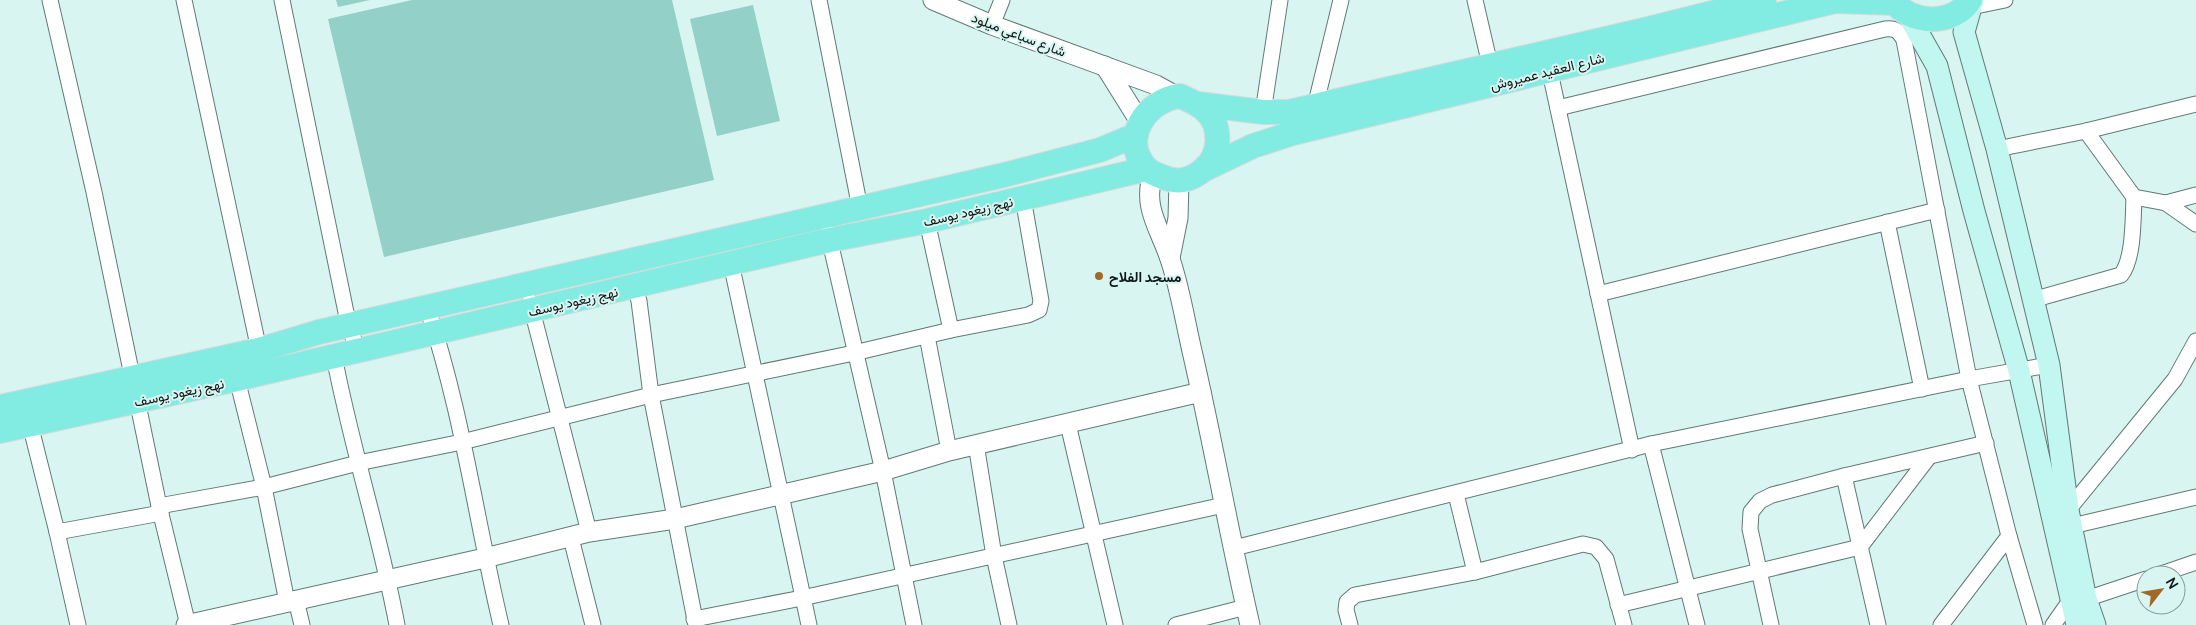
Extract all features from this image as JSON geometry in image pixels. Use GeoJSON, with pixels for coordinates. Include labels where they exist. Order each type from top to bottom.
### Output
{"type":"FeatureCollection","features":[{"type":"Feature","properties":{"kind":"main road","name":"شارع العقيد عميروش"},"geometry":{"type":"LineString","coordinates":[[1205,169],[1253,146],[1764,0]]}},
{"type":"Feature","properties":{"kind":"main road","name":"شارع العقيد عميروش"},"geometry":{"type":"LineString","coordinates":[[1198,104],[1263,112],[1289,112],[1490,65],[1548,61],[1835,1],[1898,5],[1923,19],[1939,19],[1955,14],[1972,2]]}},
{"type":"Feature","properties":{"kind":"main road"},"geometry":{"type":"LineString","coordinates":[[1972,2],[1964,32],[1997,149],[2049,365],[2079,598],[2077,625]]}},
{"type":"Feature","properties":{"kind":"main road"},"geometry":{"type":"LineString","coordinates":[[1898,5],[1937,66],[1974,211],[2019,371],[2079,598],[2095,625]]}},
{"type":"Feature","properties":{"kind":"main road"},"geometry":{"type":"LineString","coordinates":[[1180,96],[1198,104],[1208,113],[1214,123],[1217,147],[1205,169],[1193,177],[1179,182],[1150,171],[1138,154],[1136,145],[1138,129],[1154,105],[1180,96]]}},
{"type":"Feature","properties":{"kind":"main road","name":"نهج زيغود يوسف"},"geometry":{"type":"LineString","coordinates":[[0,431],[30,424],[135,389],[320,332],[349,327],[525,284],[1004,175],[1100,150],[1138,129]]}},
{"type":"Feature","properties":{"kind":"main road","name":"نهج زيغود يوسف"},"geometry":{"type":"LineString","coordinates":[[0,407],[135,389],[237,379],[830,240],[1150,171]]}},
{"type":"Feature","properties":{"kind":"street"},"geometry":{"type":"LineString","coordinates":[[50,0],[94,192],[160,509],[194,624],[571,538],[589,532],[675,519],[883,471],[976,444],[1201,392]]}},
{"type":"Feature","properties":{"kind":"street"},"geometry":{"type":"LineString","coordinates":[[184,0],[259,350]]}},
{"type":"Feature","properties":{"kind":"street"},"geometry":{"type":"LineString","coordinates":[[282,0],[349,327],[358,350]]}},
{"type":"Feature","properties":{"kind":"street"},"geometry":{"type":"LineString","coordinates":[[819,0],[860,208]]}},
{"type":"Feature","properties":{"kind":"street","name":"شارع سباعي ميلود"},"geometry":{"type":"LineString","coordinates":[[933,0],[992,25],[1156,85],[1176,96]]}},
{"type":"Feature","properties":{"kind":"street"},"geometry":{"type":"LineString","coordinates":[[992,25],[1002,0]]}},
{"type":"Feature","properties":{"kind":"street"},"geometry":{"type":"LineString","coordinates":[[1263,112],[1280,0]]}},
{"type":"Feature","properties":{"kind":"street"},"geometry":{"type":"LineString","coordinates":[[1315,107],[1341,0]]}},
{"type":"Feature","properties":{"kind":"street"},"geometry":{"type":"LineString","coordinates":[[1476,0],[1490,65]]}},
{"type":"Feature","properties":{"kind":"street"},"geometry":{"type":"LineString","coordinates":[[1972,2],[2004,0]]}},
{"type":"Feature","properties":{"kind":"street"},"geometry":{"type":"LineString","coordinates":[[1558,108],[1894,28],[1899,31],[1904,40],[1970,379],[2009,536],[2035,625]]}},
{"type":"Feature","properties":{"kind":"street"},"geometry":{"type":"LineString","coordinates":[[1548,61],[1632,450]]}},
{"type":"Feature","properties":{"kind":"street"},"geometry":{"type":"LineString","coordinates":[[1105,66],[1138,129]]}},
{"type":"Feature","properties":{"kind":"street"},"geometry":{"type":"LineString","coordinates":[[1997,149],[2086,132],[2196,104]]}},
{"type":"Feature","properties":{"kind":"street"},"geometry":{"type":"LineString","coordinates":[[2032,300],[2121,275],[2127,264],[2131,242],[2134,197],[2086,132]]}},
{"type":"Feature","properties":{"kind":"street"},"geometry":{"type":"LineString","coordinates":[[1150,171],[1148,196],[1160,237],[1170,258],[1201,392],[1250,625]]}},
{"type":"Feature","properties":{"kind":"street"},"geometry":{"type":"LineString","coordinates":[[1170,258],[1178,218],[1179,182]]}},
{"type":"Feature","properties":{"kind":"street"},"geometry":{"type":"LineString","coordinates":[[2166,203],[2196,194]]}},
{"type":"Feature","properties":{"kind":"street"},"geometry":{"type":"LineString","coordinates":[[2134,197],[2166,203],[2196,224]]}},
{"type":"Feature","properties":{"kind":"street"},"geometry":{"type":"LineString","coordinates":[[57,532],[264,487],[358,463],[462,442],[651,396],[854,353],[950,330],[1028,315],[1039,310],[1040,294],[1023,198]]}},
{"type":"Feature","properties":{"kind":"street"},"geometry":{"type":"LineString","coordinates":[[1598,294],[1937,210]]}},
{"type":"Feature","properties":{"kind":"street"},"geometry":{"type":"LineString","coordinates":[[823,217],[830,240],[854,353],[883,471],[914,625]]}},
{"type":"Feature","properties":{"kind":"street"},"geometry":{"type":"LineString","coordinates":[[927,220],[950,330]]}},
{"type":"Feature","properties":{"kind":"street"},"geometry":{"type":"LineString","coordinates":[[1887,222],[1922,389]]}},
{"type":"Feature","properties":{"kind":"street"},"geometry":{"type":"LineString","coordinates":[[731,264],[809,625]]}},
{"type":"Feature","properties":{"kind":"street"},"geometry":{"type":"LineString","coordinates":[[525,284],[561,417],[589,532]]}},
{"type":"Feature","properties":{"kind":"street"},"geometry":{"type":"LineString","coordinates":[[635,286],[639,301],[651,396],[695,622],[903,574],[994,556],[1224,504]]}},
{"type":"Feature","properties":{"kind":"street"},"geometry":{"type":"LineString","coordinates":[[427,307],[436,332],[462,442],[485,558],[501,625]]}},
{"type":"Feature","properties":{"kind":"street"},"geometry":{"type":"LineString","coordinates":[[927,336],[949,451]]}},
{"type":"Feature","properties":{"kind":"street"},"geometry":{"type":"LineString","coordinates":[[2070,518],[2174,379],[2194,349]]}},
{"type":"Feature","properties":{"kind":"street"},"geometry":{"type":"LineString","coordinates":[[334,356],[398,625]]}},
{"type":"Feature","properties":{"kind":"street"},"geometry":{"type":"LineString","coordinates":[[1234,548],[1650,444],[1970,379],[2049,365]]}},
{"type":"Feature","properties":{"kind":"street"},"geometry":{"type":"LineString","coordinates":[[237,379],[292,601],[302,625]]}},
{"type":"Feature","properties":{"kind":"street"},"geometry":{"type":"LineString","coordinates":[[30,424],[78,625]]}},
{"type":"Feature","properties":{"kind":"street"},"geometry":{"type":"LineString","coordinates":[[1068,424],[1115,625]]}},
{"type":"Feature","properties":{"kind":"street"},"geometry":{"type":"LineString","coordinates":[[1771,625],[1750,528],[1751,512],[1760,500],[1772,495],[1844,476],[1986,443]]}},
{"type":"Feature","properties":{"kind":"street"},"geometry":{"type":"LineString","coordinates":[[976,444],[994,556],[1009,625]]}},
{"type":"Feature","properties":{"kind":"street"},"geometry":{"type":"LineString","coordinates":[[1650,444],[1697,625]]}},
{"type":"Feature","properties":{"kind":"street"},"geometry":{"type":"LineString","coordinates":[[1618,605],[1860,547],[1928,458]]}},
{"type":"Feature","properties":{"kind":"street"},"geometry":{"type":"LineString","coordinates":[[1844,476],[1878,625]]}},
{"type":"Feature","properties":{"kind":"street"},"geometry":{"type":"LineString","coordinates":[[1456,494],[1475,572]]}},
{"type":"Feature","properties":{"kind":"street"},"geometry":{"type":"LineString","coordinates":[[2070,518],[2196,497]]}},
{"type":"Feature","properties":{"kind":"street"},"geometry":{"type":"LineString","coordinates":[[1941,625],[2009,536]]}},
{"type":"Feature","properties":{"kind":"street"},"geometry":{"type":"LineString","coordinates":[[571,538],[593,625]]}},
{"type":"Feature","properties":{"kind":"street"},"geometry":{"type":"LineString","coordinates":[[1350,625],[1346,610],[1347,602],[1355,595],[1475,572],[1583,544],[1596,547],[1606,559],[1624,625]]}},
{"type":"Feature","properties":{"kind":"street"},"geometry":{"type":"LineString","coordinates":[[2053,625],[2079,598],[2136,582]]}},
{"type":"Feature","properties":{"kind":"street"},"geometry":{"type":"LineString","coordinates":[[1176,625],[1246,607]]}},
{"type":"Feature","properties":{"kind":"green space"},"geometry":{"type":"Polygon","coordinates":[[[336,0],[370,0],[338,7],[336,0]]]}},
{"type":"Feature","properties":{"kind":"green space"},"geometry":{"type":"Polygon","coordinates":[[[412,0],[672,0],[714,180],[384,257],[328,19],[412,0]]]}},
{"type":"Feature","properties":{"kind":"green space"},"geometry":{"type":"Polygon","coordinates":[[[753,5],[780,121],[717,136],[690,19],[753,5]]]}},
{"type":"Feature","properties":{"kind":"place","name":"مسجد الفلاح"},"geometry":{"type":"Point","coordinates":[1099,276]}}]}
